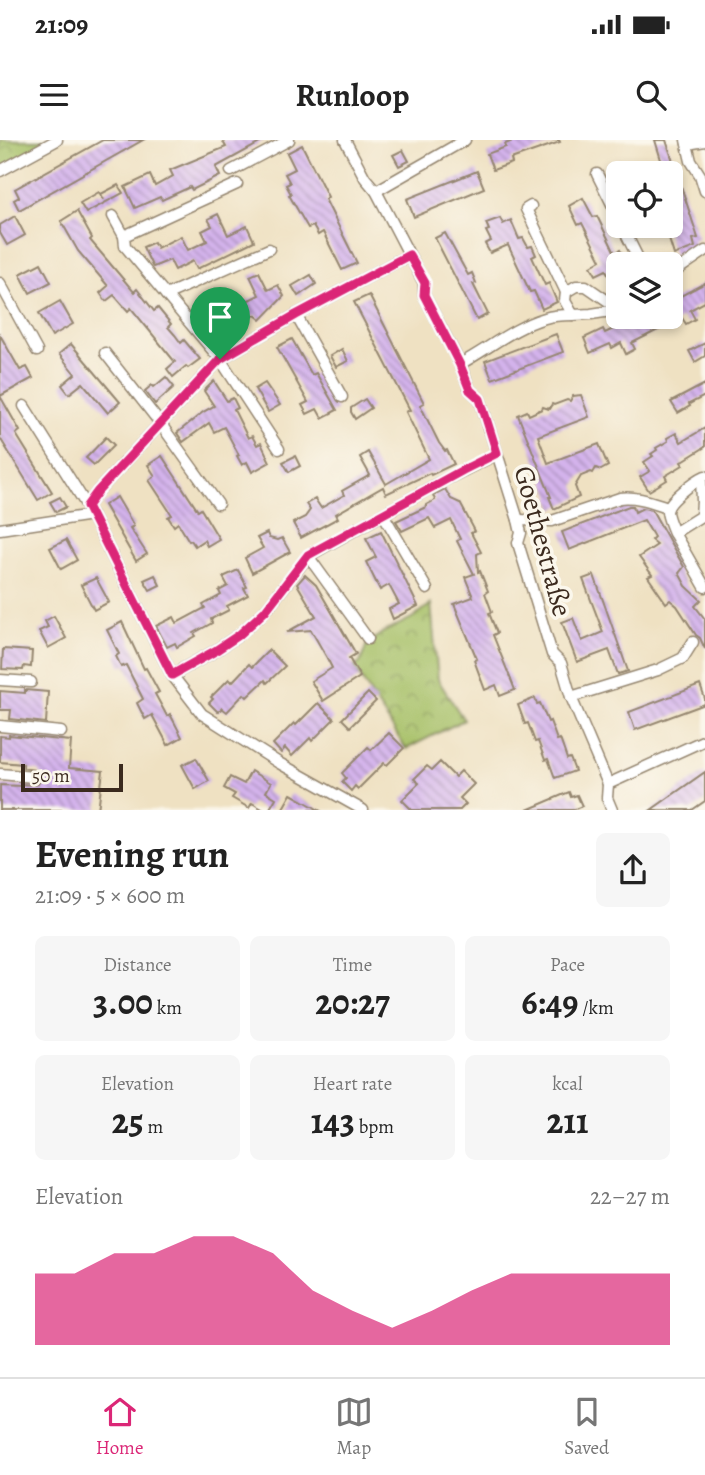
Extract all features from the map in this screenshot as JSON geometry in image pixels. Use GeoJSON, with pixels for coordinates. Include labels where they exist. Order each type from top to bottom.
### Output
{"type":"FeatureCollection","features":[{"type":"Feature","properties":{"kind":"street"},"geometry":{"type":"LineString","coordinates":[[0,171],[57,140]]}},
{"type":"Feature","properties":{"kind":"street"},"geometry":{"type":"LineString","coordinates":[[231,172],[289,140]]}},
{"type":"Feature","properties":{"kind":"street","name":"Goethestraße"},"geometry":{"type":"LineString","coordinates":[[345,140],[365,178],[376,191],[425,283],[424,295],[470,390],[480,399],[518,520],[521,533],[518,543],[548,642],[552,654],[561,663],[571,697],[608,784],[607,798],[612,810]]}},
{"type":"Feature","properties":{"kind":"street"},"geometry":{"type":"LineString","coordinates":[[376,191],[465,140]]}},
{"type":"Feature","properties":{"kind":"street"},"geometry":{"type":"LineString","coordinates":[[705,141],[687,142],[691,161],[700,175],[705,191]]}},
{"type":"Feature","properties":{"kind":"street"},"geometry":{"type":"LineString","coordinates":[[597,174],[606,192]]}},
{"type":"Feature","properties":{"kind":"street"},"geometry":{"type":"LineString","coordinates":[[124,236],[237,184]]}},
{"type":"Feature","properties":{"kind":"street"},"geometry":{"type":"LineString","coordinates":[[531,206],[526,209],[566,292],[565,301],[573,314]]}},
{"type":"Feature","properties":{"kind":"street"},"geometry":{"type":"LineString","coordinates":[[113,216],[124,236],[125,246],[134,259],[220,359],[279,449]]}},
{"type":"Feature","properties":{"kind":"street"},"geometry":{"type":"LineString","coordinates":[[166,295],[270,249]]}},
{"type":"Feature","properties":{"kind":"street"},"geometry":{"type":"LineString","coordinates":[[683,266],[705,251]]}},
{"type":"Feature","properties":{"kind":"street"},"geometry":{"type":"LineString","coordinates":[[90,510],[98,491],[220,359],[409,255]]}},
{"type":"Feature","properties":{"kind":"street"},"geometry":{"type":"LineString","coordinates":[[0,283],[37,351]]}},
{"type":"Feature","properties":{"kind":"street"},"geometry":{"type":"LineString","coordinates":[[566,292],[576,286],[586,286],[606,300]]}},
{"type":"Feature","properties":{"kind":"street"},"geometry":{"type":"LineString","coordinates":[[460,365],[509,334],[546,317],[606,311]]}},
{"type":"Feature","properties":{"kind":"street"},"geometry":{"type":"LineString","coordinates":[[296,315],[342,397]]}},
{"type":"Feature","properties":{"kind":"street"},"geometry":{"type":"LineString","coordinates":[[105,353],[218,504]]}},
{"type":"Feature","properties":{"kind":"street"},"geometry":{"type":"LineString","coordinates":[[24,406],[90,510],[172,675],[202,714],[279,763],[363,810]]}},
{"type":"Feature","properties":{"kind":"street"},"geometry":{"type":"LineString","coordinates":[[172,675],[239,635],[265,611],[308,555],[497,453]]}},
{"type":"Feature","properties":{"kind":"street"},"geometry":{"type":"LineString","coordinates":[[703,477],[681,493],[667,511],[674,533],[705,587]]}},
{"type":"Feature","properties":{"kind":"street"},"geometry":{"type":"LineString","coordinates":[[674,533],[701,516],[703,477]]}},
{"type":"Feature","properties":{"kind":"street"},"geometry":{"type":"LineString","coordinates":[[518,520],[552,521],[629,497],[668,507]]}},
{"type":"Feature","properties":{"kind":"street"},"geometry":{"type":"LineString","coordinates":[[0,529],[90,510]]}},
{"type":"Feature","properties":{"kind":"street"},"geometry":{"type":"LineString","coordinates":[[383,514],[427,589]]}},
{"type":"Feature","properties":{"kind":"street"},"geometry":{"type":"LineString","coordinates":[[308,555],[368,639]]}},
{"type":"Feature","properties":{"kind":"street"},"geometry":{"type":"LineString","coordinates":[[571,697],[658,670],[683,658],[693,642]]}},
{"type":"Feature","properties":{"kind":"street"},"geometry":{"type":"LineString","coordinates":[[0,680],[32,682]]}},
{"type":"Feature","properties":{"kind":"street"},"geometry":{"type":"LineString","coordinates":[[0,726],[61,732]]}},
{"type":"Feature","properties":{"kind":"street"},"geometry":{"type":"LineString","coordinates":[[608,784],[705,740]]}},
{"type":"Feature","properties":{"kind":"street"},"geometry":{"type":"LineString","coordinates":[[0,774],[34,777]]}},
{"type":"Feature","properties":{"kind":"green space"},"geometry":{"type":"Polygon","coordinates":[[[0,140],[57,140],[0,173],[0,140]]]}},
{"type":"Feature","properties":{"kind":"green space"},"geometry":{"type":"Polygon","coordinates":[[[431,604],[438,680],[464,720],[406,749],[354,667],[360,663],[367,644],[431,604]]]}},
{"type":"Feature","properties":{"kind":"building"},"geometry":{"type":"Polygon","coordinates":[[[103,140],[143,140],[19,210],[14,200],[19,197],[15,189],[103,140]]]}},
{"type":"Feature","properties":{"kind":"building"},"geometry":{"type":"Polygon","coordinates":[[[222,140],[265,140],[216,167],[220,176],[192,190],[190,187],[162,200],[160,197],[135,208],[125,187],[150,175],[155,186],[173,176],[170,170],[226,147],[222,140]]]}},
{"type":"Feature","properties":{"kind":"building"},"geometry":{"type":"Polygon","coordinates":[[[515,140],[560,142],[511,159],[512,163],[493,170],[487,154],[506,147],[505,144],[515,140]]]}},
{"type":"Feature","properties":{"kind":"building"},"geometry":{"type":"Polygon","coordinates":[[[655,140],[666,140],[673,161],[661,161],[655,140]]]}},
{"type":"Feature","properties":{"kind":"building"},"geometry":{"type":"Polygon","coordinates":[[[302,145],[357,263],[342,270],[323,232],[318,235],[313,226],[308,228],[289,195],[291,194],[286,185],[290,183],[285,174],[295,169],[287,153],[302,145]]]}},
{"type":"Feature","properties":{"kind":"building"},"geometry":{"type":"Polygon","coordinates":[[[403,150],[409,161],[399,166],[393,155],[403,150]]]}},
{"type":"Feature","properties":{"kind":"building"},"geometry":{"type":"Polygon","coordinates":[[[477,171],[484,188],[414,217],[407,199],[477,171]]]}},
{"type":"Feature","properties":{"kind":"building"},"geometry":{"type":"Polygon","coordinates":[[[118,185],[123,193],[86,213],[80,203],[99,192],[104,200],[101,194],[118,185]]]}},
{"type":"Feature","properties":{"kind":"building"},"geometry":{"type":"Polygon","coordinates":[[[683,192],[698,238],[693,239],[695,247],[673,252],[669,238],[683,238],[683,192]]]}},
{"type":"Feature","properties":{"kind":"building"},"geometry":{"type":"Polygon","coordinates":[[[583,198],[593,217],[597,216],[615,252],[606,252],[606,270],[596,275],[591,266],[601,260],[582,223],[578,225],[569,206],[583,198]]]}},
{"type":"Feature","properties":{"kind":"building"},"geometry":{"type":"Polygon","coordinates":[[[77,211],[92,238],[90,240],[134,292],[137,289],[154,311],[158,308],[181,343],[184,340],[200,359],[173,377],[167,369],[175,362],[131,308],[128,311],[114,295],[106,301],[100,293],[108,286],[78,251],[61,221],[77,211]]]}},
{"type":"Feature","properties":{"kind":"building"},"geometry":{"type":"Polygon","coordinates":[[[218,214],[228,235],[247,226],[254,241],[197,269],[193,261],[175,270],[170,260],[152,266],[143,247],[154,242],[157,248],[181,236],[188,250],[207,241],[202,231],[212,226],[208,219],[218,214]]]}},
{"type":"Feature","properties":{"kind":"building"},"geometry":{"type":"Polygon","coordinates":[[[15,216],[25,235],[7,245],[0,233],[0,225],[15,216]]]}},
{"type":"Feature","properties":{"kind":"building"},"geometry":{"type":"Polygon","coordinates":[[[500,218],[503,224],[511,220],[519,239],[523,238],[528,247],[532,246],[536,255],[532,257],[545,285],[549,283],[557,302],[542,309],[534,291],[530,292],[508,245],[490,253],[485,244],[491,241],[486,231],[489,230],[486,223],[500,218]]]}},
{"type":"Feature","properties":{"kind":"building"},"geometry":{"type":"Polygon","coordinates":[[[445,233],[468,275],[472,273],[476,283],[473,284],[488,314],[477,320],[435,238],[445,233]]]}},
{"type":"Feature","properties":{"kind":"building"},"geometry":{"type":"Polygon","coordinates":[[[41,263],[51,282],[30,293],[20,274],[41,263]]]}},
{"type":"Feature","properties":{"kind":"building"},"geometry":{"type":"Polygon","coordinates":[[[259,272],[268,290],[278,285],[284,296],[261,320],[255,315],[248,319],[246,315],[227,325],[225,321],[207,331],[200,316],[239,301],[241,304],[259,295],[250,276],[259,272]]]}},
{"type":"Feature","properties":{"kind":"building"},"geometry":{"type":"Polygon","coordinates":[[[311,275],[316,284],[298,296],[292,286],[311,275]]]}},
{"type":"Feature","properties":{"kind":"building"},"geometry":{"type":"Polygon","coordinates":[[[705,283],[705,302],[690,310],[695,319],[686,324],[683,320],[683,295],[705,283]]]}},
{"type":"Feature","properties":{"kind":"building"},"geometry":{"type":"Polygon","coordinates":[[[369,295],[424,403],[420,405],[439,443],[447,450],[454,464],[386,494],[383,487],[336,514],[338,518],[301,538],[293,523],[305,517],[310,510],[306,504],[315,499],[321,508],[344,495],[342,491],[370,475],[360,457],[368,452],[386,484],[429,459],[406,412],[410,410],[354,302],[369,295]]]}},
{"type":"Feature","properties":{"kind":"building"},"geometry":{"type":"Polygon","coordinates":[[[60,301],[73,324],[52,336],[39,313],[60,301]]]}},
{"type":"Feature","properties":{"kind":"building"},"geometry":{"type":"Polygon","coordinates":[[[603,329],[605,333],[613,329],[660,329],[632,343],[635,349],[626,354],[621,343],[612,348],[610,344],[590,353],[584,338],[603,329]]]}},
{"type":"Feature","properties":{"kind":"building"},"geometry":{"type":"Polygon","coordinates":[[[556,334],[563,352],[492,379],[485,361],[556,334]]]}},
{"type":"Feature","properties":{"kind":"building"},"geometry":{"type":"Polygon","coordinates":[[[0,335],[20,370],[27,367],[33,378],[0,396],[0,335]]]}},
{"type":"Feature","properties":{"kind":"building"},"geometry":{"type":"Polygon","coordinates":[[[292,339],[312,375],[316,373],[337,410],[322,418],[317,409],[307,414],[302,405],[308,402],[277,347],[292,339]]]}},
{"type":"Feature","properties":{"kind":"building"},"geometry":{"type":"Polygon","coordinates":[[[705,343],[705,356],[695,362],[689,351],[705,343]]]}},
{"type":"Feature","properties":{"kind":"building"},"geometry":{"type":"Polygon","coordinates":[[[71,344],[120,402],[108,413],[83,383],[69,394],[62,385],[75,374],[59,354],[71,344]]]}},
{"type":"Feature","properties":{"kind":"building"},"geometry":{"type":"Polygon","coordinates":[[[342,349],[348,361],[336,367],[330,356],[342,349]]]}},
{"type":"Feature","properties":{"kind":"building"},"geometry":{"type":"Polygon","coordinates":[[[166,377],[174,387],[155,404],[145,391],[166,377]]]}},
{"type":"Feature","properties":{"kind":"building"},"geometry":{"type":"Polygon","coordinates":[[[214,381],[227,401],[233,398],[238,408],[234,410],[248,438],[252,436],[257,445],[261,443],[270,462],[252,472],[247,462],[242,465],[224,427],[214,432],[209,423],[183,442],[177,433],[214,406],[204,391],[214,381]]]}},
{"type":"Feature","properties":{"kind":"building"},"geometry":{"type":"Polygon","coordinates":[[[265,383],[280,405],[268,412],[255,389],[265,383]]]}},
{"type":"Feature","properties":{"kind":"building"},"geometry":{"type":"Polygon","coordinates":[[[705,384],[705,396],[678,413],[671,402],[705,384]]]}},
{"type":"Feature","properties":{"kind":"building"},"geometry":{"type":"Polygon","coordinates":[[[581,395],[589,417],[538,436],[548,463],[599,444],[608,466],[601,470],[596,468],[593,473],[581,476],[575,486],[579,497],[554,509],[518,415],[527,411],[529,415],[543,407],[549,409],[552,404],[570,401],[573,396],[581,395]]]}},
{"type":"Feature","properties":{"kind":"building"},"geometry":{"type":"Polygon","coordinates":[[[0,396],[20,431],[16,434],[52,492],[38,500],[0,438],[0,396]]]}},
{"type":"Feature","properties":{"kind":"building"},"geometry":{"type":"Polygon","coordinates":[[[365,399],[371,408],[355,419],[351,408],[365,399]]]}},
{"type":"Feature","properties":{"kind":"building"},"geometry":{"type":"Polygon","coordinates":[[[705,428],[705,447],[681,462],[683,465],[665,476],[667,480],[649,491],[640,477],[650,471],[644,462],[653,456],[651,454],[656,448],[676,433],[681,442],[705,428]]]}},
{"type":"Feature","properties":{"kind":"building"},"geometry":{"type":"Polygon","coordinates":[[[106,437],[114,445],[94,465],[86,458],[106,437]]]}},
{"type":"Feature","properties":{"kind":"building"},"geometry":{"type":"Polygon","coordinates":[[[162,456],[198,511],[201,509],[219,539],[207,546],[204,540],[195,546],[178,523],[174,526],[168,517],[172,515],[149,480],[155,476],[148,465],[162,456]]]}},
{"type":"Feature","properties":{"kind":"building"},"geometry":{"type":"Polygon","coordinates":[[[295,456],[300,466],[289,472],[283,462],[295,456]]]}},
{"type":"Feature","properties":{"kind":"building"},"geometry":{"type":"Polygon","coordinates":[[[445,489],[451,499],[460,503],[475,531],[471,533],[481,552],[477,554],[478,572],[480,571],[488,591],[485,593],[492,612],[489,613],[497,633],[493,635],[515,690],[500,696],[496,685],[485,690],[474,660],[477,659],[454,604],[473,597],[465,577],[474,574],[457,541],[460,539],[451,520],[435,528],[429,518],[402,531],[396,521],[426,507],[435,500],[433,495],[445,489]]]}},
{"type":"Feature","properties":{"kind":"building"},"geometry":{"type":"Polygon","coordinates":[[[60,497],[66,507],[56,512],[50,502],[60,497]]]}},
{"type":"Feature","properties":{"kind":"building"},"geometry":{"type":"Polygon","coordinates":[[[117,497],[134,526],[130,528],[147,554],[136,561],[104,505],[117,497]]]}},
{"type":"Feature","properties":{"kind":"building"},"geometry":{"type":"Polygon","coordinates":[[[633,506],[635,512],[643,508],[652,510],[684,567],[679,573],[686,586],[701,600],[695,606],[705,619],[705,649],[677,606],[670,600],[666,603],[648,577],[652,575],[639,557],[657,545],[651,540],[654,537],[644,520],[569,550],[562,532],[633,506]]]}},
{"type":"Feature","properties":{"kind":"building"},"geometry":{"type":"Polygon","coordinates":[[[381,531],[418,606],[393,619],[389,609],[399,604],[389,585],[380,590],[366,562],[376,557],[366,538],[381,531]]]}},
{"type":"Feature","properties":{"kind":"building"},"geometry":{"type":"Polygon","coordinates":[[[267,533],[269,538],[282,538],[290,552],[252,573],[245,558],[263,548],[257,538],[267,533]]]}},
{"type":"Feature","properties":{"kind":"building"},"geometry":{"type":"Polygon","coordinates":[[[66,540],[77,560],[61,569],[50,548],[66,540]]]}},
{"type":"Feature","properties":{"kind":"building"},"geometry":{"type":"Polygon","coordinates":[[[238,570],[248,595],[227,606],[229,610],[211,619],[212,623],[194,633],[196,636],[177,647],[175,643],[167,647],[156,626],[174,617],[177,623],[205,608],[203,605],[221,595],[219,591],[228,586],[223,577],[238,570]]]}},
{"type":"Feature","properties":{"kind":"building"},"geometry":{"type":"Polygon","coordinates":[[[155,575],[160,585],[150,590],[144,580],[155,575]]]}},
{"type":"Feature","properties":{"kind":"building"},"geometry":{"type":"Polygon","coordinates":[[[305,575],[316,585],[356,654],[349,658],[360,677],[323,701],[311,681],[332,668],[327,658],[311,630],[287,632],[316,616],[297,584],[305,575]]]}},
{"type":"Feature","properties":{"kind":"building"},"geometry":{"type":"Polygon","coordinates":[[[594,575],[628,671],[618,674],[609,650],[577,662],[562,622],[573,618],[582,641],[603,632],[583,579],[594,575]]]}},
{"type":"Feature","properties":{"kind":"building"},"geometry":{"type":"Polygon","coordinates":[[[96,578],[109,602],[94,610],[81,585],[96,578]]]}},
{"type":"Feature","properties":{"kind":"building"},"geometry":{"type":"Polygon","coordinates":[[[54,616],[66,638],[48,648],[39,631],[48,627],[45,621],[54,616]]]}},
{"type":"Feature","properties":{"kind":"building"},"geometry":{"type":"Polygon","coordinates":[[[122,622],[144,669],[146,668],[159,692],[155,694],[182,737],[168,745],[152,715],[145,719],[137,703],[143,699],[126,665],[121,667],[116,656],[119,654],[107,630],[122,622]]]}},
{"type":"Feature","properties":{"kind":"building"},"geometry":{"type":"Polygon","coordinates":[[[3,649],[32,651],[31,667],[24,666],[23,670],[2,669],[3,649]]]}},
{"type":"Feature","properties":{"kind":"building"},"geometry":{"type":"Polygon","coordinates":[[[269,650],[285,666],[247,697],[244,694],[227,712],[222,708],[218,712],[209,703],[213,699],[211,697],[229,679],[232,682],[249,664],[252,667],[269,650]]]}},
{"type":"Feature","properties":{"kind":"building"},"geometry":{"type":"Polygon","coordinates":[[[700,685],[705,704],[635,730],[629,712],[700,685]]]}},
{"type":"Feature","properties":{"kind":"building"},"geometry":{"type":"Polygon","coordinates":[[[25,690],[48,692],[46,723],[10,719],[11,710],[0,710],[0,691],[25,693],[25,690]]]}},
{"type":"Feature","properties":{"kind":"building"},"geometry":{"type":"Polygon","coordinates":[[[368,693],[376,701],[350,727],[342,719],[368,693]]]}},
{"type":"Feature","properties":{"kind":"building"},"geometry":{"type":"Polygon","coordinates":[[[535,698],[548,722],[550,721],[557,740],[560,739],[567,759],[570,758],[575,771],[555,778],[528,723],[525,724],[518,705],[535,698]]]}},
{"type":"Feature","properties":{"kind":"building"},"geometry":{"type":"Polygon","coordinates":[[[318,703],[334,719],[292,756],[285,748],[281,753],[273,744],[318,703]]]}},
{"type":"Feature","properties":{"kind":"building"},"geometry":{"type":"Polygon","coordinates":[[[389,733],[404,748],[387,765],[384,763],[358,789],[355,786],[351,791],[342,782],[346,778],[342,773],[368,747],[371,750],[389,733]]]}},
{"type":"Feature","properties":{"kind":"building"},"geometry":{"type":"Polygon","coordinates":[[[0,736],[71,741],[69,768],[103,771],[98,810],[0,810],[0,785],[34,785],[42,778],[39,771],[23,768],[23,764],[0,762],[0,736]]]}},
{"type":"Feature","properties":{"kind":"building"},"geometry":{"type":"Polygon","coordinates":[[[196,758],[209,781],[195,789],[182,765],[196,758]]]}},
{"type":"Feature","properties":{"kind":"building"},"geometry":{"type":"Polygon","coordinates":[[[440,762],[455,777],[461,771],[474,784],[460,798],[466,804],[460,810],[412,810],[402,800],[419,783],[414,779],[427,766],[432,770],[440,762]]]}},
{"type":"Feature","properties":{"kind":"building"},"geometry":{"type":"Polygon","coordinates":[[[251,771],[271,783],[266,792],[276,798],[269,810],[252,803],[249,808],[232,798],[235,794],[224,788],[230,777],[244,784],[251,771]]]}},
{"type":"Feature","properties":{"kind":"building"},"geometry":{"type":"Polygon","coordinates":[[[705,772],[705,801],[692,810],[651,810],[705,772]]]}},
{"type":"Feature","properties":{"kind":"building"},"geometry":{"type":"Polygon","coordinates":[[[569,792],[571,797],[577,795],[582,806],[573,810],[527,810],[569,792]]]}},
{"type":"Feature","properties":{"kind":"building"},"geometry":{"type":"Polygon","coordinates":[[[291,794],[302,800],[319,810],[282,810],[291,794]]]}},
{"type":"Feature","properties":{"kind":"route"},"geometry":{"type":"LineString","coordinates":[[409,255],[425,283],[424,295],[470,390],[480,399],[497,453],[308,555],[265,611],[239,635],[172,675],[87,506],[220,359],[409,255]]}}]}
